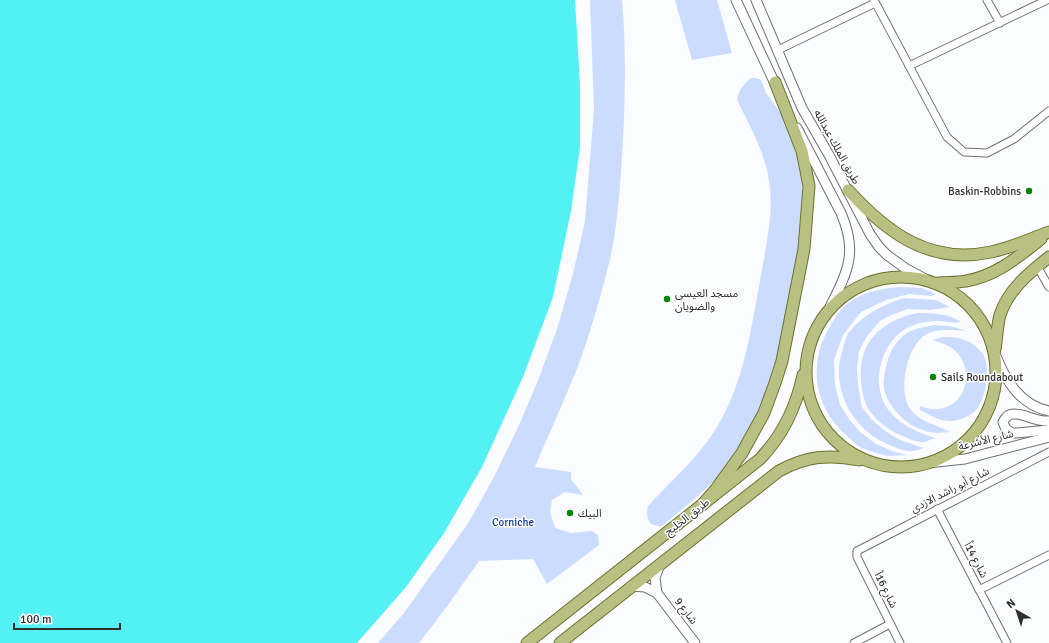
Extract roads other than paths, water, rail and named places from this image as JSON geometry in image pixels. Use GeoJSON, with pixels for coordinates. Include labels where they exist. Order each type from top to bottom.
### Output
{"type":"FeatureCollection","features":[{"type":"Feature","properties":{"kind":"main road"},"geometry":{"type":"LineString","coordinates":[[702,505],[721,483],[742,453],[764,413],[782,361],[804,249],[809,186],[802,151],[774,82]]}},
{"type":"Feature","properties":{"kind":"main road"},"geometry":{"type":"LineString","coordinates":[[848,190],[875,218],[896,234],[926,248],[943,253],[961,255],[990,252],[1008,248],[1049,232]]}},
{"type":"Feature","properties":{"kind":"main road"},"geometry":{"type":"LineString","coordinates":[[932,282],[964,282],[980,278],[996,271],[1013,260],[1049,232]]}},
{"type":"Feature","properties":{"kind":"main road"},"geometry":{"type":"LineString","coordinates":[[806,361],[809,398],[826,431],[847,450],[858,457],[873,463],[887,466],[901,467],[927,464],[944,458],[967,441],[988,413],[993,397],[997,371],[995,353],[1000,317],[1009,296],[1037,266],[1049,257]]}},
{"type":"Feature","properties":{"kind":"main road"},"geometry":{"type":"LineString","coordinates":[[830,307],[853,289],[878,279],[903,276],[932,282],[948,288],[959,295],[972,308],[984,324],[995,353]]}},
{"type":"Feature","properties":{"kind":"main road","name":"طريق الخليج"},"geometry":{"type":"LineString","coordinates":[[527,643],[755,463],[771,447],[782,433],[796,402],[812,338],[830,307]]}},
{"type":"Feature","properties":{"kind":"main road","name":"طريق الخليج"},"geometry":{"type":"LineString","coordinates":[[560,643],[779,471],[790,465],[816,457],[844,457],[873,463]]}},
{"type":"Feature","properties":{"kind":"street"},"geometry":{"type":"LineString","coordinates":[[736,0],[774,82],[846,224],[850,249],[849,261],[846,275],[830,307]]}},
{"type":"Feature","properties":{"kind":"street","name":"طريق الملك عبدالله"},"geometry":{"type":"LineString","coordinates":[[756,0],[802,108],[848,190],[870,234],[886,255],[905,268],[932,282]]}},
{"type":"Feature","properties":{"kind":"street"},"geometry":{"type":"LineString","coordinates":[[987,0],[1000,23]]}},
{"type":"Feature","properties":{"kind":"street"},"geometry":{"type":"LineString","coordinates":[[910,66],[1047,0]]}},
{"type":"Feature","properties":{"kind":"street"},"geometry":{"type":"LineString","coordinates":[[778,50],[875,2],[947,137],[964,152],[987,153],[1014,139],[1049,110]]}},
{"type":"Feature","properties":{"kind":"street"},"geometry":{"type":"LineString","coordinates":[[1037,266],[1049,287]]}},
{"type":"Feature","properties":{"kind":"street"},"geometry":{"type":"LineString","coordinates":[[995,353],[1004,375],[1014,390],[1028,402],[1049,411]]}},
{"type":"Feature","properties":{"kind":"street"},"geometry":{"type":"LineString","coordinates":[[1049,421],[1033,420],[1012,414],[1005,418],[1003,422],[1006,429],[1012,433],[1049,430]]}},
{"type":"Feature","properties":{"kind":"street","name":"شارع الأشرعة"},"geometry":{"type":"LineString","coordinates":[[927,464],[965,459],[1049,437]]}},
{"type":"Feature","properties":{"kind":"street","name":"شارع أبو راشد الازدي"},"geometry":{"type":"LineString","coordinates":[[860,548],[1049,452]]}},
{"type":"Feature","properties":{"kind":"street","name":"شارع 14أ"},"geometry":{"type":"LineString","coordinates":[[937,509],[1007,643]]}},
{"type":"Feature","properties":{"kind":"street","name":"شارع 16أ"},"geometry":{"type":"LineString","coordinates":[[860,548],[856,555],[900,643]]}},
{"type":"Feature","properties":{"kind":"street"},"geometry":{"type":"LineString","coordinates":[[979,590],[1048,557]]}},
{"type":"Feature","properties":{"kind":"street"},"geometry":{"type":"LineString","coordinates":[[657,593],[655,578],[660,564]]}},
{"type":"Feature","properties":{"kind":"street"},"geometry":{"type":"LineString","coordinates":[[632,586],[645,587],[657,593]]}},
{"type":"Feature","properties":{"kind":"street","name":"شارع 9"},"geometry":{"type":"LineString","coordinates":[[657,593],[695,643]]}},
{"type":"Feature","properties":{"kind":"street"},"geometry":{"type":"LineString","coordinates":[[854,643],[890,624]]}},
{"type":"Feature","properties":{"kind":"water"},"geometry":{"type":"Polygon","coordinates":[[[0,0],[575,0],[580,84],[580,147],[571,211],[553,297],[523,377],[482,467],[444,533],[406,587],[357,643],[0,643],[0,0]]]}},
{"type":"Feature","properties":{"kind":"place","name":"Baskin-Robbins"},"geometry":{"type":"Point","coordinates":[1029,191]}},
{"type":"Feature","properties":{"kind":"place","name":"مسجد العيسى والضويان"},"geometry":{"type":"Point","coordinates":[667,299]}},
{"type":"Feature","properties":{"kind":"place","name":"Sails Roundabout"},"geometry":{"type":"Point","coordinates":[933,377]}},
{"type":"Feature","properties":{"kind":"place","name":"البيك"},"geometry":{"type":"Point","coordinates":[570,513]}},
{"type":"Feature","properties":{"kind":"park label","name":"Corniche"},"geometry":{"type":"Point","coordinates":[513,522]}}]}
